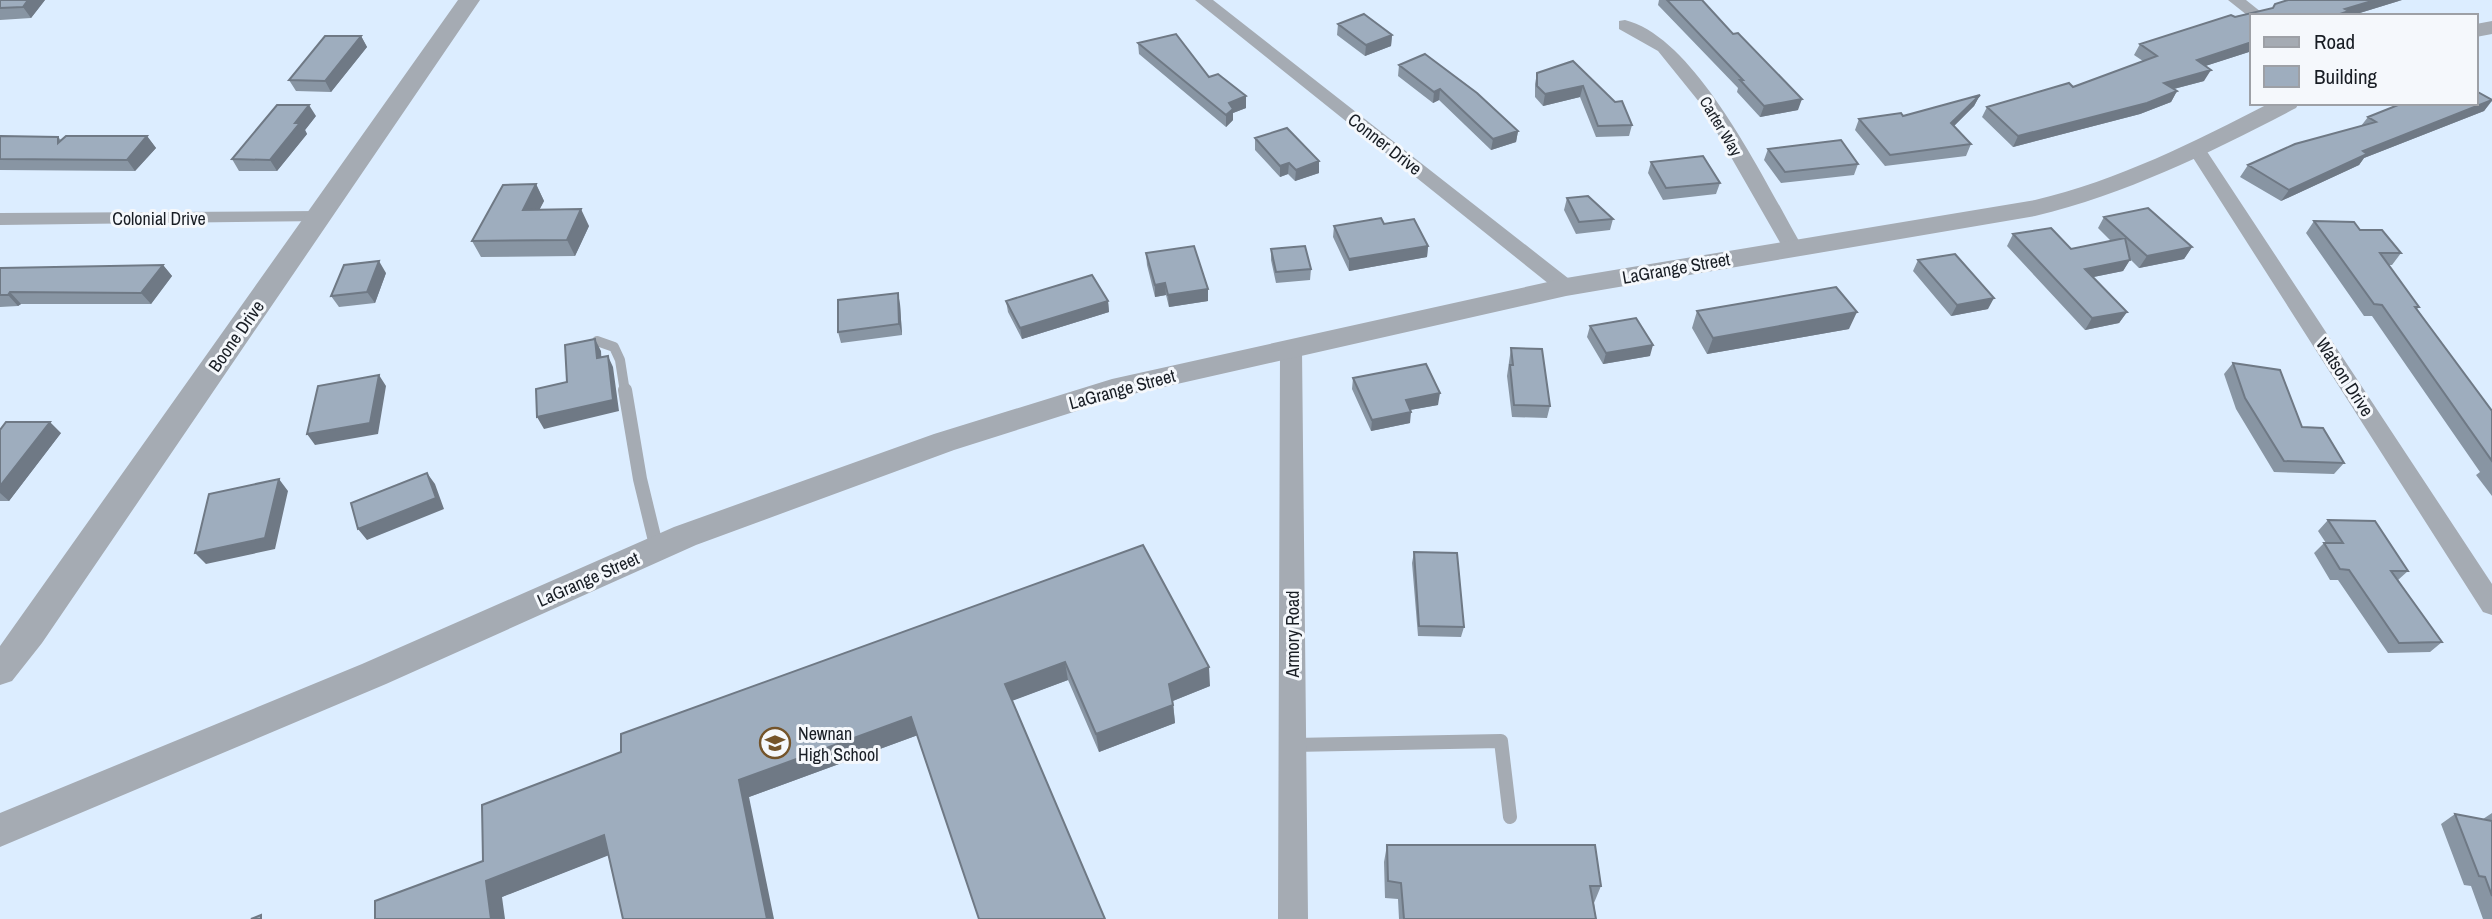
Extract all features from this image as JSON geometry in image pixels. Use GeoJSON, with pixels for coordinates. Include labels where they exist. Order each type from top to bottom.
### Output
{"type":"FeatureCollection","features":[{"type":"Feature","properties":{"kind":"street","name":"Boone Drive"},"geometry":{"type":"LineString","coordinates":[[0,671],[30,633],[469,0]]}},
{"type":"Feature","properties":{"kind":"street","name":"Conner Drive"},"geometry":{"type":"LineString","coordinates":[[1203,0],[1566,287]]}},
{"type":"Feature","properties":{"kind":"street"},"geometry":{"type":"LineString","coordinates":[[2236,0],[2255,14]]}},
{"type":"Feature","properties":{"kind":"street","name":"Carter Way"},"geometry":{"type":"LineString","coordinates":[[1625,25],[1664,47],[1708,101],[1793,248]]}},
{"type":"Feature","properties":{"kind":"street","name":"LaGrange Street"},"geometry":{"type":"LineString","coordinates":[[0,830],[374,674],[657,549],[944,442],[1109,390],[1566,287],[2035,208],[2095,192],[2197,150],[2284,105]]}},
{"type":"Feature","properties":{"kind":"street","name":"Watson Drive"},"geometry":{"type":"LineString","coordinates":[[2197,150],[2492,604]]}},
{"type":"Feature","properties":{"kind":"street","name":"Colonial Drive"},"geometry":{"type":"LineString","coordinates":[[0,219],[318,217]]}},
{"type":"Feature","properties":{"kind":"street","name":"Armory Road"},"geometry":{"type":"LineString","coordinates":[[1291,350],[1293,919]]}},
{"type":"Feature","properties":{"kind":"lane"},"geometry":{"type":"LineString","coordinates":[[597,341],[614,347],[620,359],[640,479],[657,549]]}},
{"type":"Feature","properties":{"kind":"lane"},"geometry":{"type":"LineString","coordinates":[[1293,745],[1501,741],[1510,817]]}},
{"type":"Feature","properties":{"kind":"building"},"geometry":{"type":"Polygon","coordinates":[[[0,0],[28,0],[23,7],[0,8],[0,0]]]}},
{"type":"Feature","properties":{"kind":"building"},"geometry":{"type":"Polygon","coordinates":[[[1667,0],[1702,0],[1733,34],[1738,33],[1802,99],[1764,106],[1667,0]]]}},
{"type":"Feature","properties":{"kind":"building"},"geometry":{"type":"Polygon","coordinates":[[[2288,0],[2375,0],[2345,9],[2349,11],[2340,14],[2250,14],[2250,43],[2197,60],[2211,70],[2164,83],[2177,91],[2147,103],[2018,136],[1987,107],[2069,83],[2073,87],[2157,56],[2140,44],[2231,15],[2235,17],[2273,8],[2275,4],[2288,0]]]}},
{"type":"Feature","properties":{"kind":"building"},"geometry":{"type":"Polygon","coordinates":[[[1364,14],[1392,35],[1366,45],[1338,24],[1364,14]]]}},
{"type":"Feature","properties":{"kind":"building"},"geometry":{"type":"Polygon","coordinates":[[[1176,34],[1209,77],[1218,74],[1246,96],[1229,103],[1233,109],[1226,115],[1138,43],[1176,34]]]}},
{"type":"Feature","properties":{"kind":"building"},"geometry":{"type":"Polygon","coordinates":[[[325,36],[361,36],[325,81],[289,80],[325,36]]]}},
{"type":"Feature","properties":{"kind":"building"},"geometry":{"type":"Polygon","coordinates":[[[1425,54],[1477,93],[1518,131],[1493,139],[1440,89],[1434,92],[1399,65],[1425,54]]]}},
{"type":"Feature","properties":{"kind":"building"},"geometry":{"type":"Polygon","coordinates":[[[1573,61],[1615,102],[1622,101],[1632,125],[1598,126],[1583,86],[1545,94],[1537,86],[1537,73],[1573,61]]]}},
{"type":"Feature","properties":{"kind":"building"},"geometry":{"type":"Polygon","coordinates":[[[2478,92],[2492,100],[2363,151],[2367,154],[2289,190],[2248,165],[2295,144],[2376,122],[2368,117],[2398,105],[2478,105],[2478,92]]]}},
{"type":"Feature","properties":{"kind":"building"},"geometry":{"type":"Polygon","coordinates":[[[1980,95],[1951,123],[1971,144],[1890,155],[1859,119],[1901,113],[1903,116],[1980,95]]]}},
{"type":"Feature","properties":{"kind":"building"},"geometry":{"type":"Polygon","coordinates":[[[277,105],[309,105],[295,123],[300,123],[270,160],[232,159],[277,105]]]}},
{"type":"Feature","properties":{"kind":"building"},"geometry":{"type":"Polygon","coordinates":[[[1287,128],[1319,161],[1296,170],[1289,163],[1280,166],[1255,138],[1287,128]]]}},
{"type":"Feature","properties":{"kind":"building"},"geometry":{"type":"Polygon","coordinates":[[[0,136],[58,137],[58,143],[66,136],[147,136],[127,160],[0,159],[0,136]]]}},
{"type":"Feature","properties":{"kind":"building"},"geometry":{"type":"Polygon","coordinates":[[[1841,140],[1858,164],[1785,172],[1768,149],[1841,140]]]}},
{"type":"Feature","properties":{"kind":"building"},"geometry":{"type":"Polygon","coordinates":[[[1703,156],[1720,183],[1666,188],[1651,162],[1703,156]]]}},
{"type":"Feature","properties":{"kind":"building"},"geometry":{"type":"Polygon","coordinates":[[[536,184],[523,210],[581,209],[567,240],[472,241],[503,185],[536,184]]]}},
{"type":"Feature","properties":{"kind":"building"},"geometry":{"type":"Polygon","coordinates":[[[1588,196],[1613,219],[1579,222],[1567,198],[1588,196]]]}},
{"type":"Feature","properties":{"kind":"building"},"geometry":{"type":"Polygon","coordinates":[[[2148,208],[2192,247],[2147,256],[2104,217],[2148,208]]]}},
{"type":"Feature","properties":{"kind":"building"},"geometry":{"type":"Polygon","coordinates":[[[1381,218],[1384,224],[1414,219],[1428,246],[1349,259],[1334,226],[1381,218]]]}},
{"type":"Feature","properties":{"kind":"building"},"geometry":{"type":"Polygon","coordinates":[[[2314,221],[2354,222],[2360,230],[2382,230],[2401,253],[2380,253],[2419,307],[2415,307],[2492,411],[2492,461],[2382,305],[2374,304],[2314,221]]]}},
{"type":"Feature","properties":{"kind":"building"},"geometry":{"type":"Polygon","coordinates":[[[2051,228],[2071,249],[2125,238],[2130,260],[2085,269],[2127,312],[2092,318],[2013,234],[2051,228]]]}},
{"type":"Feature","properties":{"kind":"building"},"geometry":{"type":"Polygon","coordinates":[[[1194,246],[1208,289],[1168,295],[1165,283],[1155,285],[1146,253],[1194,246]]]}},
{"type":"Feature","properties":{"kind":"building"},"geometry":{"type":"Polygon","coordinates":[[[1305,246],[1311,269],[1276,272],[1271,249],[1305,246]]]}},
{"type":"Feature","properties":{"kind":"building"},"geometry":{"type":"Polygon","coordinates":[[[1955,254],[1994,298],[1957,305],[1918,260],[1955,254]]]}},
{"type":"Feature","properties":{"kind":"building"},"geometry":{"type":"Polygon","coordinates":[[[379,261],[367,292],[331,296],[344,265],[379,261]]]}},
{"type":"Feature","properties":{"kind":"building"},"geometry":{"type":"Polygon","coordinates":[[[163,265],[141,293],[10,292],[8,295],[0,295],[0,268],[163,265]]]}},
{"type":"Feature","properties":{"kind":"building"},"geometry":{"type":"Polygon","coordinates":[[[1092,275],[1108,301],[1020,328],[1006,301],[1092,275]]]}},
{"type":"Feature","properties":{"kind":"building"},"geometry":{"type":"Polygon","coordinates":[[[1836,287],[1857,312],[1713,338],[1697,311],[1836,287]]]}},
{"type":"Feature","properties":{"kind":"building"},"geometry":{"type":"Polygon","coordinates":[[[898,293],[899,324],[838,332],[838,300],[898,293]]]}},
{"type":"Feature","properties":{"kind":"building"},"geometry":{"type":"Polygon","coordinates":[[[1636,318],[1653,345],[1606,353],[1590,326],[1636,318]]]}},
{"type":"Feature","properties":{"kind":"building"},"geometry":{"type":"Polygon","coordinates":[[[595,339],[597,358],[608,356],[613,400],[537,417],[536,389],[567,382],[565,345],[595,339]]]}},
{"type":"Feature","properties":{"kind":"building"},"geometry":{"type":"Polygon","coordinates":[[[1511,348],[1542,349],[1550,406],[1514,405],[1511,348]]]}},
{"type":"Feature","properties":{"kind":"building"},"geometry":{"type":"Polygon","coordinates":[[[2233,363],[2280,370],[2302,427],[2323,428],[2344,463],[2284,461],[2245,398],[2233,363]]]}},
{"type":"Feature","properties":{"kind":"building"},"geometry":{"type":"Polygon","coordinates":[[[1426,364],[1440,393],[1406,400],[1411,412],[1372,420],[1353,378],[1426,364]]]}},
{"type":"Feature","properties":{"kind":"building"},"geometry":{"type":"Polygon","coordinates":[[[379,375],[370,423],[307,434],[318,386],[379,375]]]}},
{"type":"Feature","properties":{"kind":"building"},"geometry":{"type":"Polygon","coordinates":[[[6,422],[50,422],[0,486],[0,430],[6,422]]]}},
{"type":"Feature","properties":{"kind":"building"},"geometry":{"type":"Polygon","coordinates":[[[427,473],[436,498],[358,529],[351,503],[427,473]]]}},
{"type":"Feature","properties":{"kind":"building"},"geometry":{"type":"Polygon","coordinates":[[[279,479],[265,538],[195,553],[209,494],[279,479]]]}},
{"type":"Feature","properties":{"kind":"building"},"geometry":{"type":"Polygon","coordinates":[[[2328,520],[2375,521],[2408,571],[2391,571],[2442,642],[2399,643],[2349,570],[2340,569],[2324,543],[2343,543],[2328,520]]]}},
{"type":"Feature","properties":{"kind":"building","name":"Newnan High School"},"geometry":{"type":"Polygon","coordinates":[[[1143,545],[1209,667],[1169,684],[1173,705],[1096,734],[1065,662],[1005,684],[1105,919],[979,919],[911,717],[739,780],[767,919],[623,919],[604,835],[486,881],[491,919],[375,919],[375,901],[483,861],[482,805],[621,752],[621,734],[1143,545]]]}},
{"type":"Feature","properties":{"kind":"building"},"geometry":{"type":"Polygon","coordinates":[[[1414,552],[1457,553],[1464,627],[1419,626],[1414,552]]]}},
{"type":"Feature","properties":{"kind":"building"},"geometry":{"type":"Polygon","coordinates":[[[2455,814],[2492,821],[2492,896],[2485,877],[2479,876],[2455,814]]]}},
{"type":"Feature","properties":{"kind":"building"},"geometry":{"type":"Polygon","coordinates":[[[1387,845],[1595,845],[1601,886],[1590,886],[1596,919],[1404,919],[1401,883],[1388,881],[1387,845]]]}},
{"type":"Feature","properties":{"kind":"place","name":"Newnan High School"},"geometry":{"type":"Point","coordinates":[775,743]}}]}
